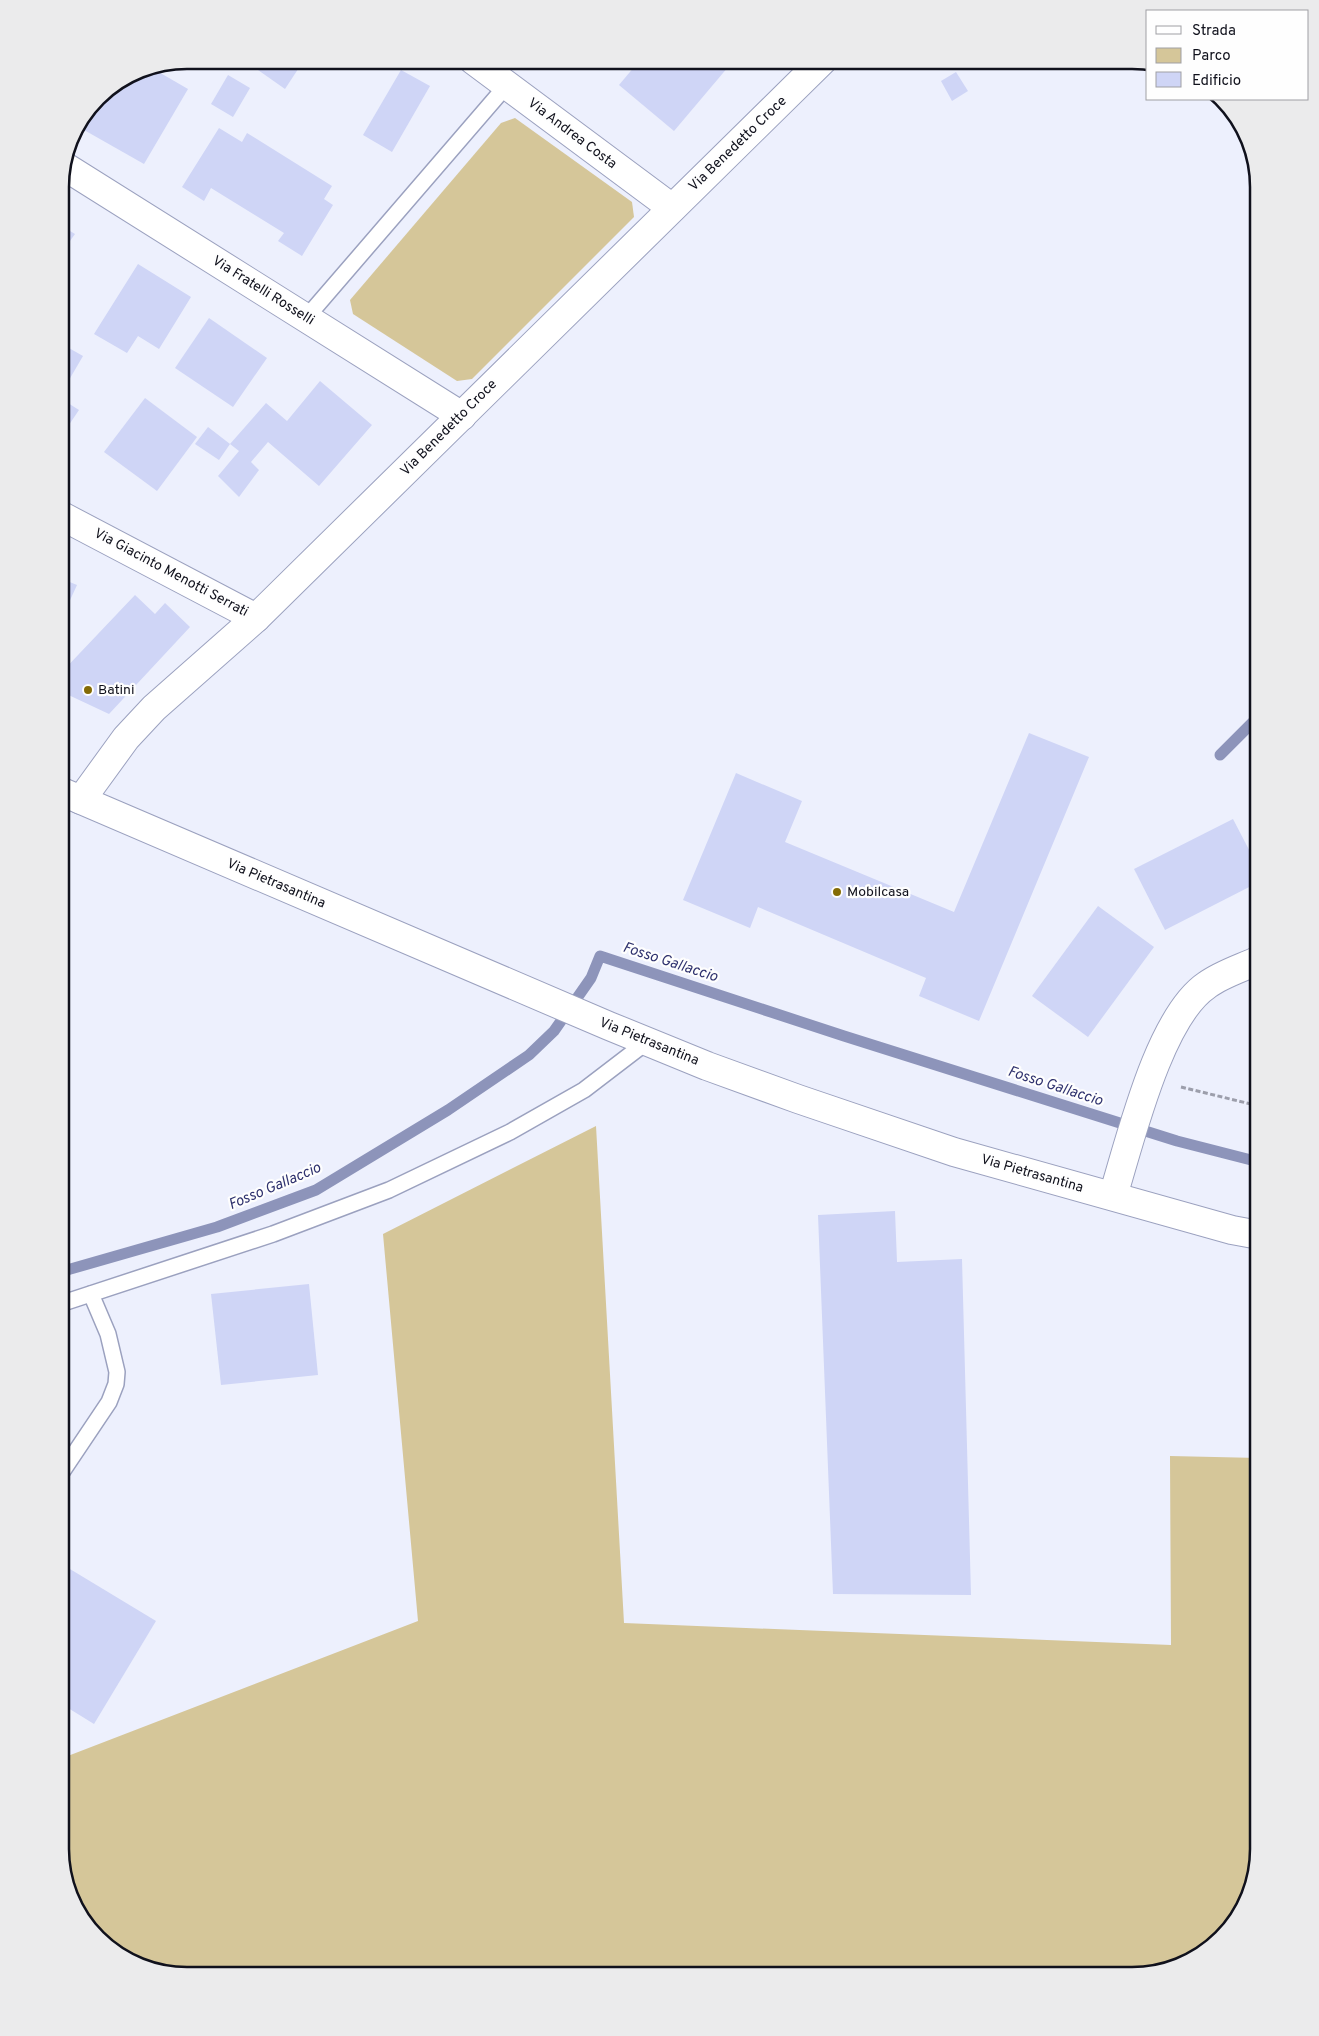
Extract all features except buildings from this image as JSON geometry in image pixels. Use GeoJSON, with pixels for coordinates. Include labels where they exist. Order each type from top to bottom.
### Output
{"type":"FeatureCollection","features":[{"type":"Feature","properties":{"kind":"street","name":"Via Andrea Costa"},"geometry":{"type":"LineString","coordinates":[[485,69],[672,208]]}},
{"type":"Feature","properties":{"kind":"street","name":"Via Benedetto Croce"},"geometry":{"type":"LineString","coordinates":[[70,795],[154,708],[256,618],[814,69]]}},
{"type":"Feature","properties":{"kind":"street","name":"Via Fratelli Rosselli"},"geometry":{"type":"LineString","coordinates":[[70,170],[462,416]]}},
{"type":"Feature","properties":{"kind":"street","name":"Via Giacinto Menotti Serrati"},"geometry":{"type":"LineString","coordinates":[[69,520],[256,618]]}},
{"type":"Feature","properties":{"kind":"street","name":"Via Pietrasantina"},"geometry":{"type":"LineString","coordinates":[[70,795],[706,1066],[798,1100],[954,1152],[1250,1234]]}},
{"type":"Feature","properties":{"kind":"street"},"geometry":{"type":"LineString","coordinates":[[1113,1196],[1147,1084],[1188,1002],[1207,985],[1250,964]]}},
{"type":"Feature","properties":{"kind":"lane"},"geometry":{"type":"LineString","coordinates":[[306,318],[507,85]]}},
{"type":"Feature","properties":{"kind":"lane"},"geometry":{"type":"LineString","coordinates":[[69,1301],[273,1234],[388,1190],[510,1132],[584,1090],[648,1041]]}},
{"type":"Feature","properties":{"kind":"lane"},"geometry":{"type":"LineString","coordinates":[[69,1462],[109,1402],[116,1384],[117,1372],[108,1334],[91,1294]]}},
{"type":"Feature","properties":{"kind":"path"},"geometry":{"type":"LineString","coordinates":[[1147,1084],[1250,1104]]}},
{"type":"Feature","properties":{"kind":"green space"},"geometry":{"type":"Polygon","coordinates":[[[515,118],[632,202],[634,217],[472,379],[457,381],[353,314],[350,300],[501,123],[515,118]]]}},
{"type":"Feature","properties":{"kind":"green space"},"geometry":{"type":"Polygon","coordinates":[[[596,1126],[624,1623],[1171,1645],[1170,1456],[1250,1458],[1250,1857],[1244,1887],[1230,1915],[1221,1927],[1210,1938],[1184,1955],[1163,1963],[1132,1967],[179,1967],[149,1961],[121,1947],[109,1938],[89,1915],[75,1887],[71,1872],[69,1849],[69,1756],[418,1621],[383,1234],[596,1126]]]}},
{"type":"Feature","properties":{"kind":"waterway"},"geometry":{"type":"LineString","coordinates":[[1220,755],[1250,725]]}},
{"type":"Feature","properties":{"kind":"waterway","name":"Fosso Gallaccio"},"geometry":{"type":"LineString","coordinates":[[69,1269],[217,1227],[316,1190],[448,1110],[529,1055],[554,1031],[591,978],[600,956],[844,1036],[1177,1141],[1250,1160]]}},
{"type":"Feature","properties":{"kind":"place","name":"Batini"},"geometry":{"type":"Point","coordinates":[88,690]}},
{"type":"Feature","properties":{"kind":"place","name":"Mobilcasa"},"geometry":{"type":"Point","coordinates":[837,892]}}]}
